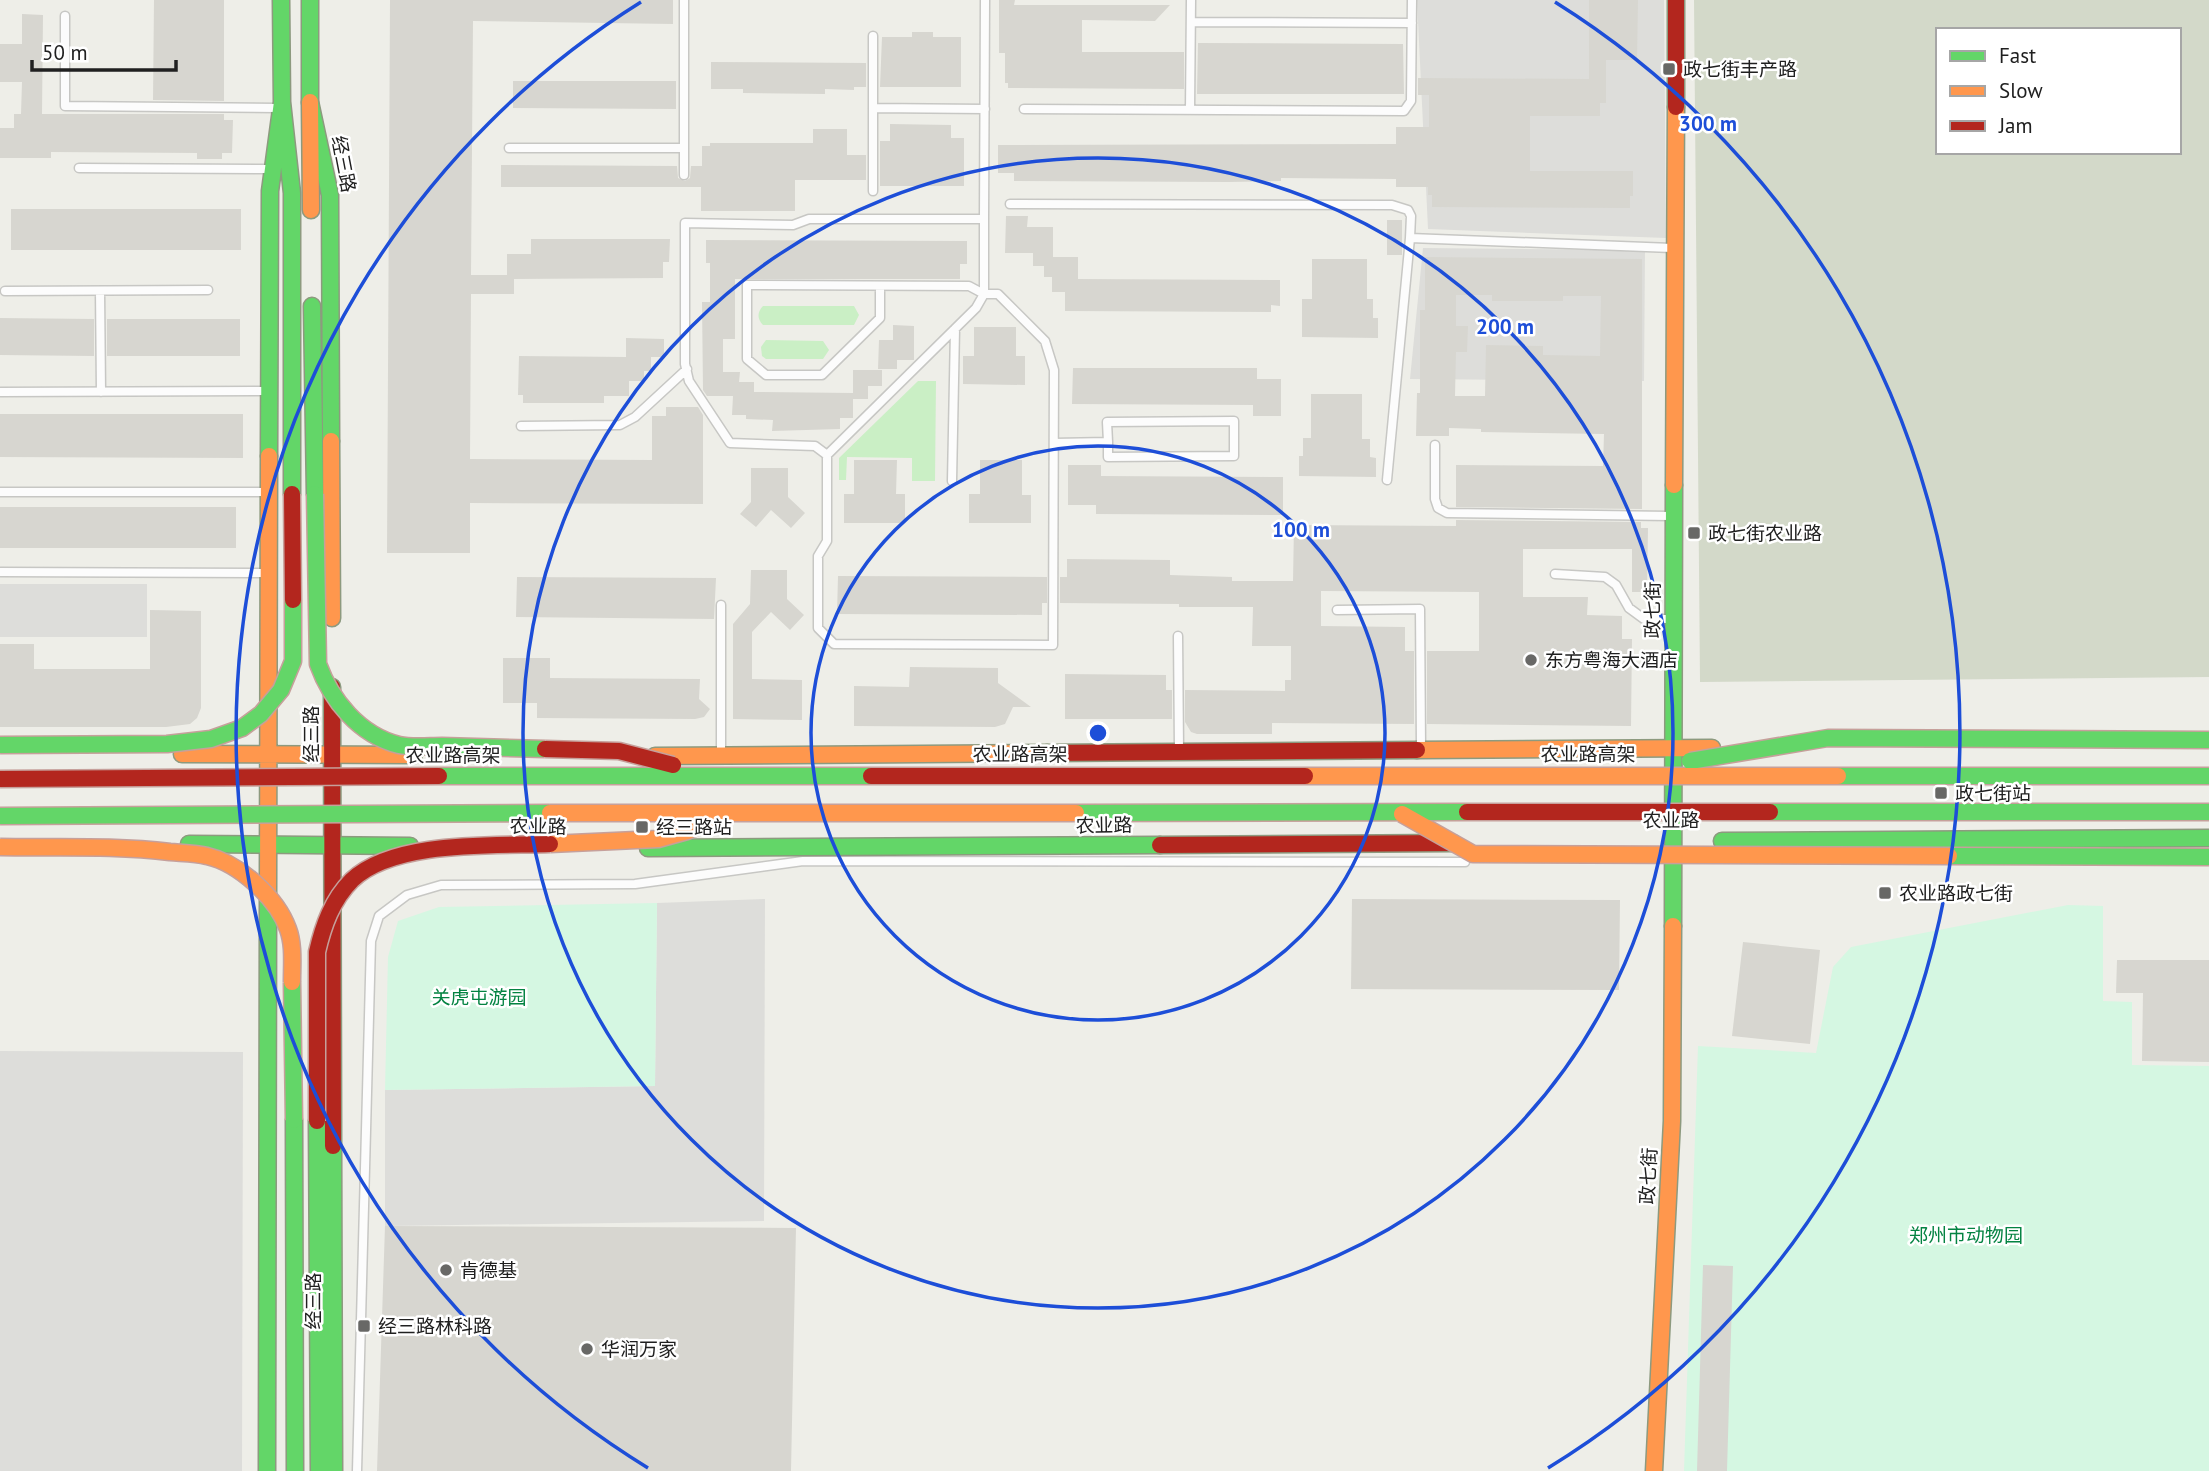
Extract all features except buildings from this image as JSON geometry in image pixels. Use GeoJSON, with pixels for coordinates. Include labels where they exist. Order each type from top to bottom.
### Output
{"type":"FeatureCollection","features":[{"type":"Feature","properties":{"kind":"main road"},"geometry":{"type":"LineString","coordinates":[[267,1471],[270,191],[281,105],[281,0]]}},
{"type":"Feature","properties":{"kind":"main road","name":"经三路"},"geometry":{"type":"LineString","coordinates":[[310,0],[310,102],[330,195],[334,1471]]}},
{"type":"Feature","properties":{"kind":"main road","name":"政七街"},"geometry":{"type":"LineString","coordinates":[[1654,1471],[1672,1121],[1676,0]]}},
{"type":"Feature","properties":{"kind":"main road"},"geometry":{"type":"LineString","coordinates":[[310,102],[311,221]]}},
{"type":"Feature","properties":{"kind":"main road"},"geometry":{"type":"LineString","coordinates":[[0,745],[167,744],[211,738],[242,728],[261,714],[281,690],[293,661],[292,193],[281,105]]}},
{"type":"Feature","properties":{"kind":"main road"},"geometry":{"type":"LineString","coordinates":[[312,289],[318,664],[334,701],[377,737],[400,745],[618,751],[714,776]]}},
{"type":"Feature","properties":{"kind":"main road"},"geometry":{"type":"LineString","coordinates":[[1602,775],[1828,738],[2209,740]]}},
{"type":"Feature","properties":{"kind":"main road"},"geometry":{"type":"LineString","coordinates":[[0,753],[721,756],[1795,747],[2209,752]]}},
{"type":"Feature","properties":{"kind":"main road","name":"农业路高架"},"geometry":{"type":"LineString","coordinates":[[0,779],[2209,775]]}},
{"type":"Feature","properties":{"kind":"main road"},"geometry":{"type":"LineString","coordinates":[[1399,812],[1473,854],[2209,857]]}},
{"type":"Feature","properties":{"kind":"main road"},"geometry":{"type":"LineString","coordinates":[[0,816],[2209,812]]}},
{"type":"Feature","properties":{"kind":"main road"},"geometry":{"type":"LineString","coordinates":[[319,1471],[317,951],[322,930],[335,901],[353,879],[386,859],[432,849],[658,839],[732,813]]}},
{"type":"Feature","properties":{"kind":"main road","name":"农业路"},"geometry":{"type":"LineString","coordinates":[[0,845],[755,849],[2209,838]]}},
{"type":"Feature","properties":{"kind":"main road"},"geometry":{"type":"LineString","coordinates":[[0,845],[146,849],[209,856],[236,869],[256,883],[278,910],[288,929],[292,951],[295,1471]]}},
{"type":"Feature","properties":{"kind":"lane"},"geometry":{"type":"LineString","coordinates":[[684,0],[684,176]]}},
{"type":"Feature","properties":{"kind":"lane"},"geometry":{"type":"LineString","coordinates":[[880,286],[880,318],[822,375],[766,375],[747,359],[747,285],[969,286],[984,294],[998,294],[1045,341],[1054,370],[1053,645],[834,644],[818,628],[818,556],[827,541],[827,455],[976,308],[984,294],[985,0]]}},
{"type":"Feature","properties":{"kind":"lane"},"geometry":{"type":"LineString","coordinates":[[1190,110],[1191,0]]}},
{"type":"Feature","properties":{"kind":"lane"},"geometry":{"type":"LineString","coordinates":[[1024,109],[1404,111],[1411,101],[1412,0]]}},
{"type":"Feature","properties":{"kind":"lane"},"geometry":{"type":"LineString","coordinates":[[65,16],[65,106],[281,105]]}},
{"type":"Feature","properties":{"kind":"lane"},"geometry":{"type":"LineString","coordinates":[[1191,22],[1412,23]]}},
{"type":"Feature","properties":{"kind":"lane"},"geometry":{"type":"LineString","coordinates":[[873,36],[873,191]]}},
{"type":"Feature","properties":{"kind":"lane"},"geometry":{"type":"LineString","coordinates":[[873,108],[985,108]]}},
{"type":"Feature","properties":{"kind":"lane"},"geometry":{"type":"LineString","coordinates":[[509,148],[684,148]]}},
{"type":"Feature","properties":{"kind":"lane"},"geometry":{"type":"LineString","coordinates":[[79,168],[273,169]]}},
{"type":"Feature","properties":{"kind":"lane"},"geometry":{"type":"LineString","coordinates":[[1010,204],[1392,205],[1408,210],[1411,216],[1410,238],[1387,480]]}},
{"type":"Feature","properties":{"kind":"lane"},"geometry":{"type":"LineString","coordinates":[[827,455],[815,446],[730,443],[689,382],[685,223],[793,225],[809,219],[984,219]]}},
{"type":"Feature","properties":{"kind":"lane"},"geometry":{"type":"LineString","coordinates":[[1410,238],[1675,248]]}},
{"type":"Feature","properties":{"kind":"lane"},"geometry":{"type":"LineString","coordinates":[[5,291],[208,290]]}},
{"type":"Feature","properties":{"kind":"lane"},"geometry":{"type":"LineString","coordinates":[[100,291],[101,392]]}},
{"type":"Feature","properties":{"kind":"lane"},"geometry":{"type":"LineString","coordinates":[[952,481],[955,329]]}},
{"type":"Feature","properties":{"kind":"lane"},"geometry":{"type":"LineString","coordinates":[[521,426],[620,425],[635,416],[687,369]]}},
{"type":"Feature","properties":{"kind":"lane"},"geometry":{"type":"LineString","coordinates":[[0,392],[270,391]]}},
{"type":"Feature","properties":{"kind":"lane"},"geometry":{"type":"LineString","coordinates":[[1234,421],[1234,456],[1108,457],[1108,442],[1107,422],[1234,421]]}},
{"type":"Feature","properties":{"kind":"lane"},"geometry":{"type":"LineString","coordinates":[[1054,443],[1108,442]]}},
{"type":"Feature","properties":{"kind":"lane"},"geometry":{"type":"LineString","coordinates":[[1435,444],[1435,499],[1438,508],[1447,513],[1673,516]]}},
{"type":"Feature","properties":{"kind":"lane"},"geometry":{"type":"LineString","coordinates":[[0,492],[270,492]]}},
{"type":"Feature","properties":{"kind":"lane"},"geometry":{"type":"LineString","coordinates":[[0,572],[269,573]]}},
{"type":"Feature","properties":{"kind":"lane"},"geometry":{"type":"LineString","coordinates":[[1555,574],[1605,577],[1616,584],[1629,608],[1644,619],[1673,619]]}},
{"type":"Feature","properties":{"kind":"lane"},"geometry":{"type":"LineString","coordinates":[[721,605],[721,756]]}},
{"type":"Feature","properties":{"kind":"lane"},"geometry":{"type":"LineString","coordinates":[[1338,610],[1420,609],[1421,751]]}},
{"type":"Feature","properties":{"kind":"lane"},"geometry":{"type":"LineString","coordinates":[[1178,636],[1179,752]]}},
{"type":"Feature","properties":{"kind":"lane"},"geometry":{"type":"LineString","coordinates":[[357,1471],[371,941],[379,916],[407,895],[441,885],[635,884],[803,861],[1672,862]]}},
{"type":"Feature","properties":{"kind":"shaded area"},"geometry":{"type":"Polygon","coordinates":[[[1417,0],[1664,0],[1666,238],[1428,229],[1417,0]]]}},
{"type":"Feature","properties":{"kind":"shaded area"},"geometry":{"type":"Polygon","coordinates":[[[1694,0],[2209,0],[2209,677],[1700,682],[1694,0]]]}},
{"type":"Feature","properties":{"kind":"shaded area"},"geometry":{"type":"Polygon","coordinates":[[[1423,248],[1645,250],[1644,381],[1410,379],[1423,248]]]}},
{"type":"Feature","properties":{"kind":"shaded area"},"geometry":{"type":"Polygon","coordinates":[[[0,584],[147,584],[147,637],[0,637],[0,584]]]}},
{"type":"Feature","properties":{"kind":"shaded area"},"geometry":{"type":"Polygon","coordinates":[[[765,899],[764,1221],[385,1226],[385,1090],[655,1086],[657,903],[765,899]]]}},
{"type":"Feature","properties":{"kind":"shaded area"},"geometry":{"type":"Polygon","coordinates":[[[0,1051],[243,1052],[242,1471],[0,1471],[0,1051]]]}},
{"type":"Feature","properties":{"kind":"green space"},"geometry":{"type":"Polygon","coordinates":[[[763,306],[854,306],[859,315],[854,325],[763,325],[758,316],[763,306]]]}},
{"type":"Feature","properties":{"kind":"green space"},"geometry":{"type":"Polygon","coordinates":[[[766,340],[823,341],[829,350],[823,359],[766,359],[762,356],[761,347],[766,340]]]}},
{"type":"Feature","properties":{"kind":"green space"},"geometry":{"type":"Polygon","coordinates":[[[918,381],[936,381],[935,481],[912,481],[912,458],[847,457],[846,480],[839,480],[839,458],[918,381]]]}},
{"type":"Feature","properties":{"kind":"green space","name":"关虎屯游园"},"geometry":{"type":"Polygon","coordinates":[[[657,903],[655,1086],[385,1090],[388,957],[398,921],[439,907],[657,903]]]}},
{"type":"Feature","properties":{"kind":"green space","name":"郑州市动物园"},"geometry":{"type":"Polygon","coordinates":[[[2068,905],[2103,906],[2103,1001],[2132,1002],[2132,1065],[2209,1066],[2209,1471],[1684,1471],[1698,1046],[1816,1053],[1833,967],[1851,947],[2068,905]]]}},
{"type":"Feature","properties":{"kind":"traffic: fast"},"geometry":{"type":"LineString","coordinates":[[269,456],[270,191],[282,102],[281,0]]}},
{"type":"Feature","properties":{"kind":"traffic: fast"},"geometry":{"type":"LineString","coordinates":[[310,0],[310,102],[330,195],[331,441]]}},
{"type":"Feature","properties":{"kind":"traffic: fast"},"geometry":{"type":"LineString","coordinates":[[282,102],[292,193],[292,494]]}},
{"type":"Feature","properties":{"kind":"traffic: fast"},"geometry":{"type":"LineString","coordinates":[[312,306],[315,494]]}},
{"type":"Feature","properties":{"kind":"traffic: fast"},"geometry":{"type":"LineString","coordinates":[[1673,926],[1674,485]]}},
{"type":"Feature","properties":{"kind":"traffic: fast"},"geometry":{"type":"LineString","coordinates":[[315,494],[318,664],[331,690],[348,714],[371,733],[404,746],[545,749]]}},
{"type":"Feature","properties":{"kind":"traffic: fast"},"geometry":{"type":"LineString","coordinates":[[0,745],[167,744],[211,739],[242,728],[261,714],[281,690],[293,661],[293,600]]}},
{"type":"Feature","properties":{"kind":"traffic: fast"},"geometry":{"type":"LineString","coordinates":[[1690,761],[1828,738],[2209,740]]}},
{"type":"Feature","properties":{"kind":"traffic: fast"},"geometry":{"type":"LineString","coordinates":[[439,776],[871,776]]}},
{"type":"Feature","properties":{"kind":"traffic: fast"},"geometry":{"type":"LineString","coordinates":[[1838,776],[2209,776]]}},
{"type":"Feature","properties":{"kind":"traffic: fast"},"geometry":{"type":"LineString","coordinates":[[1076,813],[1467,812]]}},
{"type":"Feature","properties":{"kind":"traffic: fast"},"geometry":{"type":"LineString","coordinates":[[1770,812],[2209,812]]}},
{"type":"Feature","properties":{"kind":"traffic: fast"},"geometry":{"type":"LineString","coordinates":[[0,816],[550,813]]}},
{"type":"Feature","properties":{"kind":"traffic: fast"},"geometry":{"type":"LineString","coordinates":[[1722,841],[2209,838]]}},
{"type":"Feature","properties":{"kind":"traffic: fast"},"geometry":{"type":"LineString","coordinates":[[189,844],[410,846]]}},
{"type":"Feature","properties":{"kind":"traffic: fast"},"geometry":{"type":"LineString","coordinates":[[648,848],[1160,845]]}},
{"type":"Feature","properties":{"kind":"traffic: fast"},"geometry":{"type":"LineString","coordinates":[[1949,856],[2209,857]]}},
{"type":"Feature","properties":{"kind":"traffic: fast"},"geometry":{"type":"LineString","coordinates":[[267,1471],[268,895]]}},
{"type":"Feature","properties":{"kind":"traffic: fast"},"geometry":{"type":"LineString","coordinates":[[292,982],[294,1120]]}},
{"type":"Feature","properties":{"kind":"traffic: fast"},"geometry":{"type":"LineString","coordinates":[[294,1120],[295,1471]]}},
{"type":"Feature","properties":{"kind":"traffic: fast"},"geometry":{"type":"LineString","coordinates":[[317,1121],[319,1471]]}},
{"type":"Feature","properties":{"kind":"traffic: fast"},"geometry":{"type":"LineString","coordinates":[[333,1146],[334,1471]]}},
{"type":"Feature","properties":{"kind":"traffic: slow"},"geometry":{"type":"LineString","coordinates":[[310,102],[311,210]]}},
{"type":"Feature","properties":{"kind":"traffic: slow"},"geometry":{"type":"LineString","coordinates":[[1674,485],[1676,107]]}},
{"type":"Feature","properties":{"kind":"traffic: slow"},"geometry":{"type":"LineString","coordinates":[[331,441],[332,618]]}},
{"type":"Feature","properties":{"kind":"traffic: slow"},"geometry":{"type":"LineString","coordinates":[[268,895],[269,456]]}},
{"type":"Feature","properties":{"kind":"traffic: slow"},"geometry":{"type":"LineString","coordinates":[[1417,750],[1712,748]]}},
{"type":"Feature","properties":{"kind":"traffic: slow"},"geometry":{"type":"LineString","coordinates":[[655,756],[1047,753]]}},
{"type":"Feature","properties":{"kind":"traffic: slow"},"geometry":{"type":"LineString","coordinates":[[182,754],[414,755]]}},
{"type":"Feature","properties":{"kind":"traffic: slow"},"geometry":{"type":"LineString","coordinates":[[1305,776],[1838,776]]}},
{"type":"Feature","properties":{"kind":"traffic: slow"},"geometry":{"type":"LineString","coordinates":[[550,813],[1076,813]]}},
{"type":"Feature","properties":{"kind":"traffic: slow"},"geometry":{"type":"LineString","coordinates":[[1402,814],[1473,854],[1949,856]]}},
{"type":"Feature","properties":{"kind":"traffic: slow"},"geometry":{"type":"LineString","coordinates":[[550,844],[658,839],[716,819]]}},
{"type":"Feature","properties":{"kind":"traffic: slow"},"geometry":{"type":"LineString","coordinates":[[0,847],[128,848],[198,854],[232,866],[266,894],[283,917],[291,942],[292,982]]}},
{"type":"Feature","properties":{"kind":"traffic: slow"},"geometry":{"type":"LineString","coordinates":[[1654,1471],[1672,1121],[1673,926]]}},
{"type":"Feature","properties":{"kind":"traffic: jam"},"geometry":{"type":"LineString","coordinates":[[1676,0],[1676,107]]}},
{"type":"Feature","properties":{"kind":"traffic: jam"},"geometry":{"type":"LineString","coordinates":[[292,494],[293,600]]}},
{"type":"Feature","properties":{"kind":"traffic: jam"},"geometry":{"type":"LineString","coordinates":[[332,687],[333,1146]]}},
{"type":"Feature","properties":{"kind":"traffic: jam"},"geometry":{"type":"LineString","coordinates":[[545,749],[619,751],[673,765]]}},
{"type":"Feature","properties":{"kind":"traffic: jam"},"geometry":{"type":"LineString","coordinates":[[1047,753],[1417,750]]}},
{"type":"Feature","properties":{"kind":"traffic: jam"},"geometry":{"type":"LineString","coordinates":[[0,779],[439,776]]}},
{"type":"Feature","properties":{"kind":"traffic: jam"},"geometry":{"type":"LineString","coordinates":[[871,776],[1305,776]]}},
{"type":"Feature","properties":{"kind":"traffic: jam"},"geometry":{"type":"LineString","coordinates":[[1467,812],[1770,812]]}},
{"type":"Feature","properties":{"kind":"traffic: jam"},"geometry":{"type":"LineString","coordinates":[[1160,845],[1453,843]]}},
{"type":"Feature","properties":{"kind":"traffic: jam"},"geometry":{"type":"LineString","coordinates":[[317,1121],[317,952],[329,914],[345,888],[370,867],[418,852],[474,846],[550,844]]}},
{"type":"Feature","properties":{"kind":"place","name":"政七街丰产路"},"geometry":{"type":"Point","coordinates":[1669,69]}},
{"type":"Feature","properties":{"kind":"place","name":"政七街农业路"},"geometry":{"type":"Point","coordinates":[1694,533]}},
{"type":"Feature","properties":{"kind":"place","name":"东方粤海大酒店"},"geometry":{"type":"Point","coordinates":[1531,660]}},
{"type":"Feature","properties":{"kind":"place","name":"政七街站"},"geometry":{"type":"Point","coordinates":[1941,793]}},
{"type":"Feature","properties":{"kind":"place","name":"经三路站"},"geometry":{"type":"Point","coordinates":[642,827]}},
{"type":"Feature","properties":{"kind":"place","name":"农业路政七街"},"geometry":{"type":"Point","coordinates":[1885,893]}},
{"type":"Feature","properties":{"kind":"place","name":"肯德基"},"geometry":{"type":"Point","coordinates":[446,1270]}},
{"type":"Feature","properties":{"kind":"place","name":"经三路林科路"},"geometry":{"type":"Point","coordinates":[364,1326]}},
{"type":"Feature","properties":{"kind":"place","name":"华润万家"},"geometry":{"type":"Point","coordinates":[587,1349]}}]}
